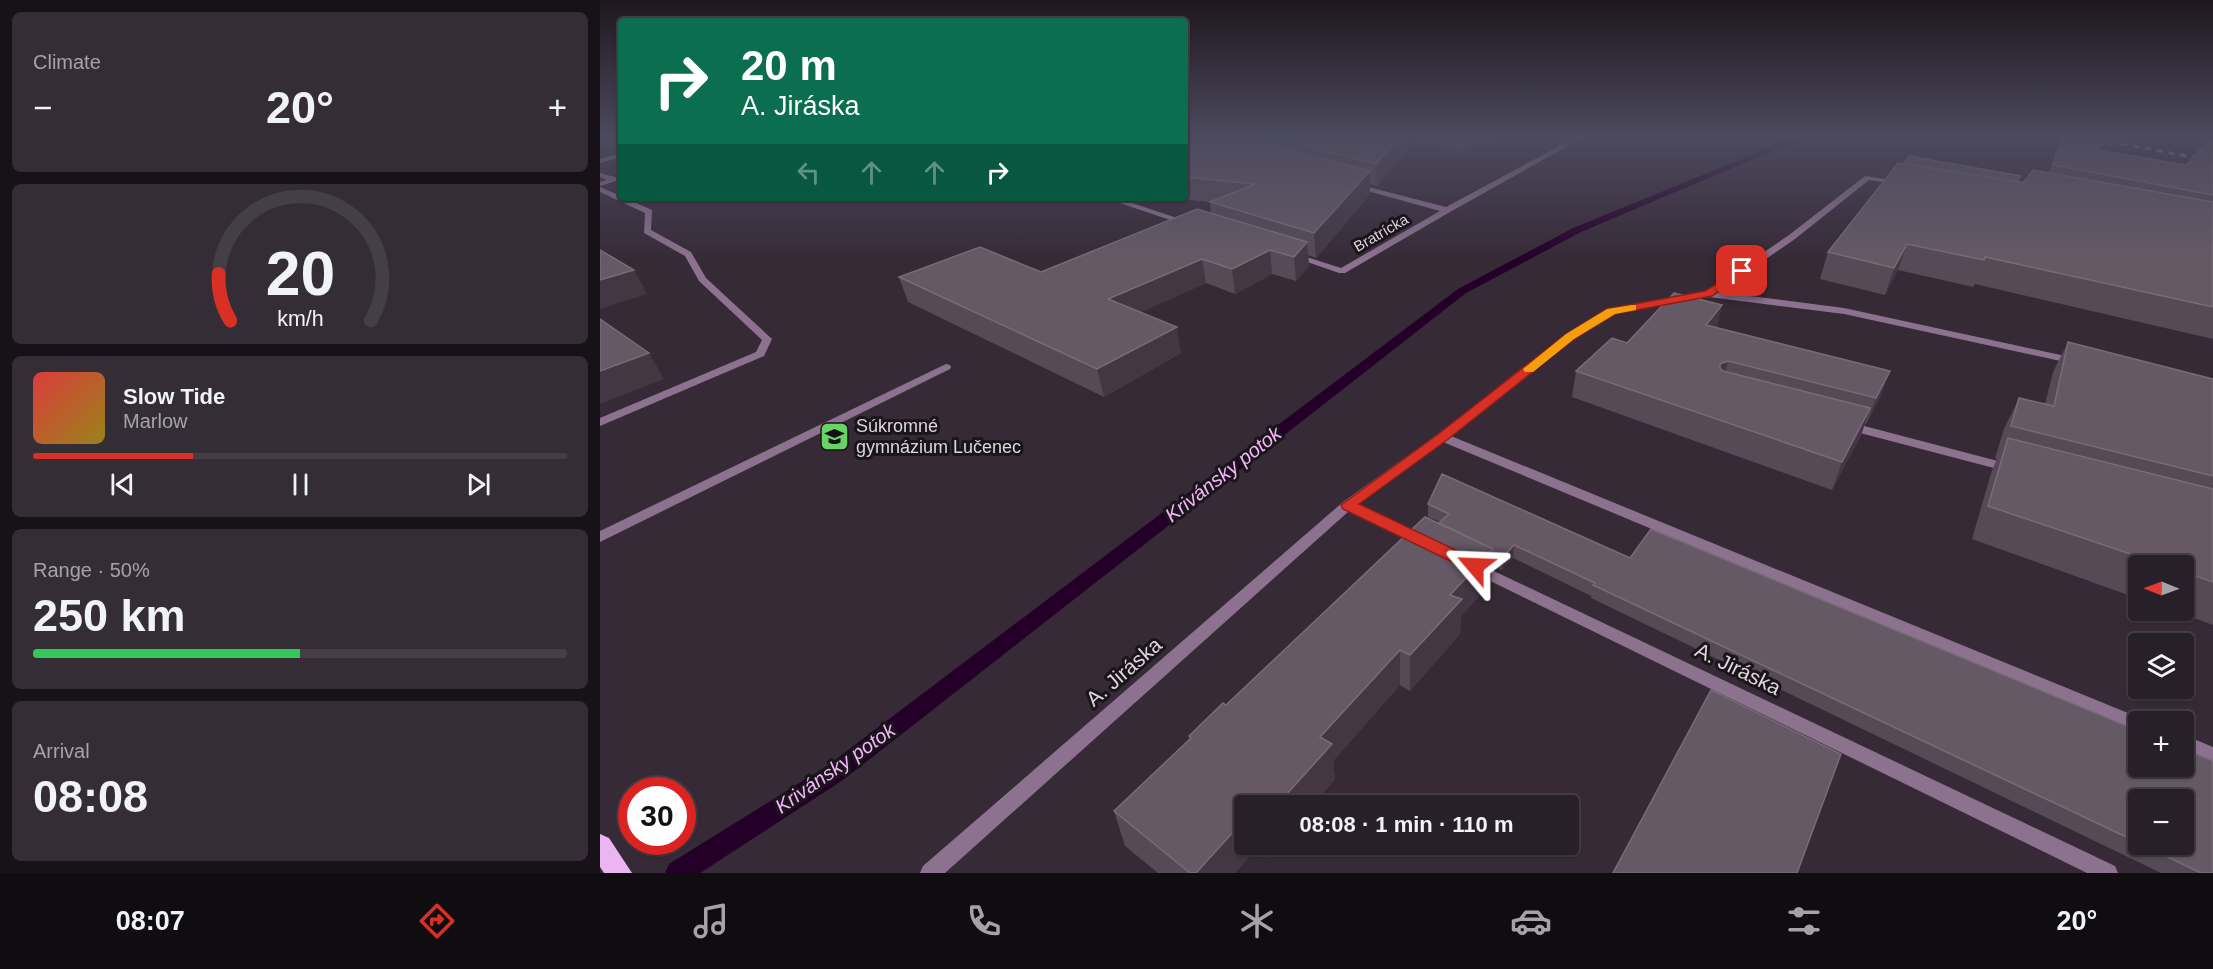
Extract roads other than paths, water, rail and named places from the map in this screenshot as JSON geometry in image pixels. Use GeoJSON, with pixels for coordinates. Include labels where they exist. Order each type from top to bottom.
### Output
{"type":"FeatureCollection","features":[{"type":"Feature","properties":{"kind":"main road"},"geometry":{"type":"LineString","coordinates":[[600,846],[619,873]]}},
{"type":"Feature","properties":{"kind":"street"},"geometry":{"type":"LineString","coordinates":[[600,184],[615,180],[608,178]]}},
{"type":"Feature","properties":{"kind":"street"},"geometry":{"type":"LineString","coordinates":[[1448,210],[1507,178]]}},
{"type":"Feature","properties":{"kind":"street"},"geometry":{"type":"LineString","coordinates":[[1709,294],[1792,237],[1868,178],[1915,186]]}},
{"type":"Feature","properties":{"kind":"street","name":"Bratrícka"},"geometry":{"type":"LineString","coordinates":[[1345,182],[1448,210]]}},
{"type":"Feature","properties":{"kind":"street"},"geometry":{"type":"LineString","coordinates":[[600,189],[618,197]]}},
{"type":"Feature","properties":{"kind":"street"},"geometry":{"type":"LineString","coordinates":[[600,422],[760,354],[767,339],[702,279],[688,254],[647,231],[649,212],[626,201]]}},
{"type":"Feature","properties":{"kind":"street"},"geometry":{"type":"LineString","coordinates":[[1119,201],[1198,226]]}},
{"type":"Feature","properties":{"kind":"street","name":"Bratrícka"},"geometry":{"type":"LineString","coordinates":[[1287,254],[1342,271],[1448,210]]}},
{"type":"Feature","properties":{"kind":"street"},"geometry":{"type":"LineString","coordinates":[[1709,294],[1844,311],[2086,364]]}},
{"type":"Feature","properties":{"kind":"street","name":"A. Jiráska"},"geometry":{"type":"LineString","coordinates":[[930,873],[1348,505],[1442,437],[1570,337],[1611,311],[1709,294]]}},
{"type":"Feature","properties":{"kind":"street"},"geometry":{"type":"LineString","coordinates":[[600,537],[946,367]]}},
{"type":"Feature","properties":{"kind":"street"},"geometry":{"type":"LineString","coordinates":[[1836,422],[2019,471]]}},
{"type":"Feature","properties":{"kind":"street"},"geometry":{"type":"LineString","coordinates":[[1442,437],[2128,720]]}},
{"type":"Feature","properties":{"kind":"street"},"geometry":{"type":"LineString","coordinates":[[1348,505],[1434,547]]}},
{"type":"Feature","properties":{"kind":"street","name":"A. Jiráska"},"geometry":{"type":"LineString","coordinates":[[1466,562],[2108,873]]}},
{"type":"Feature","properties":{"kind":"street"},"geometry":{"type":"LineString","coordinates":[[2194,748],[2213,755]]}},
{"type":"Feature","properties":{"kind":"waterway","name":"Krivánsky potok"},"geometry":{"type":"LineString","coordinates":[[678,873],[835,773],[1462,291],[1577,230],[1703,178]]}},
{"type":"Feature","properties":{"kind":"place","name":"Súkromné gymnázium Lučenec"},"geometry":{"type":"Point","coordinates":[835,436]}}]}
